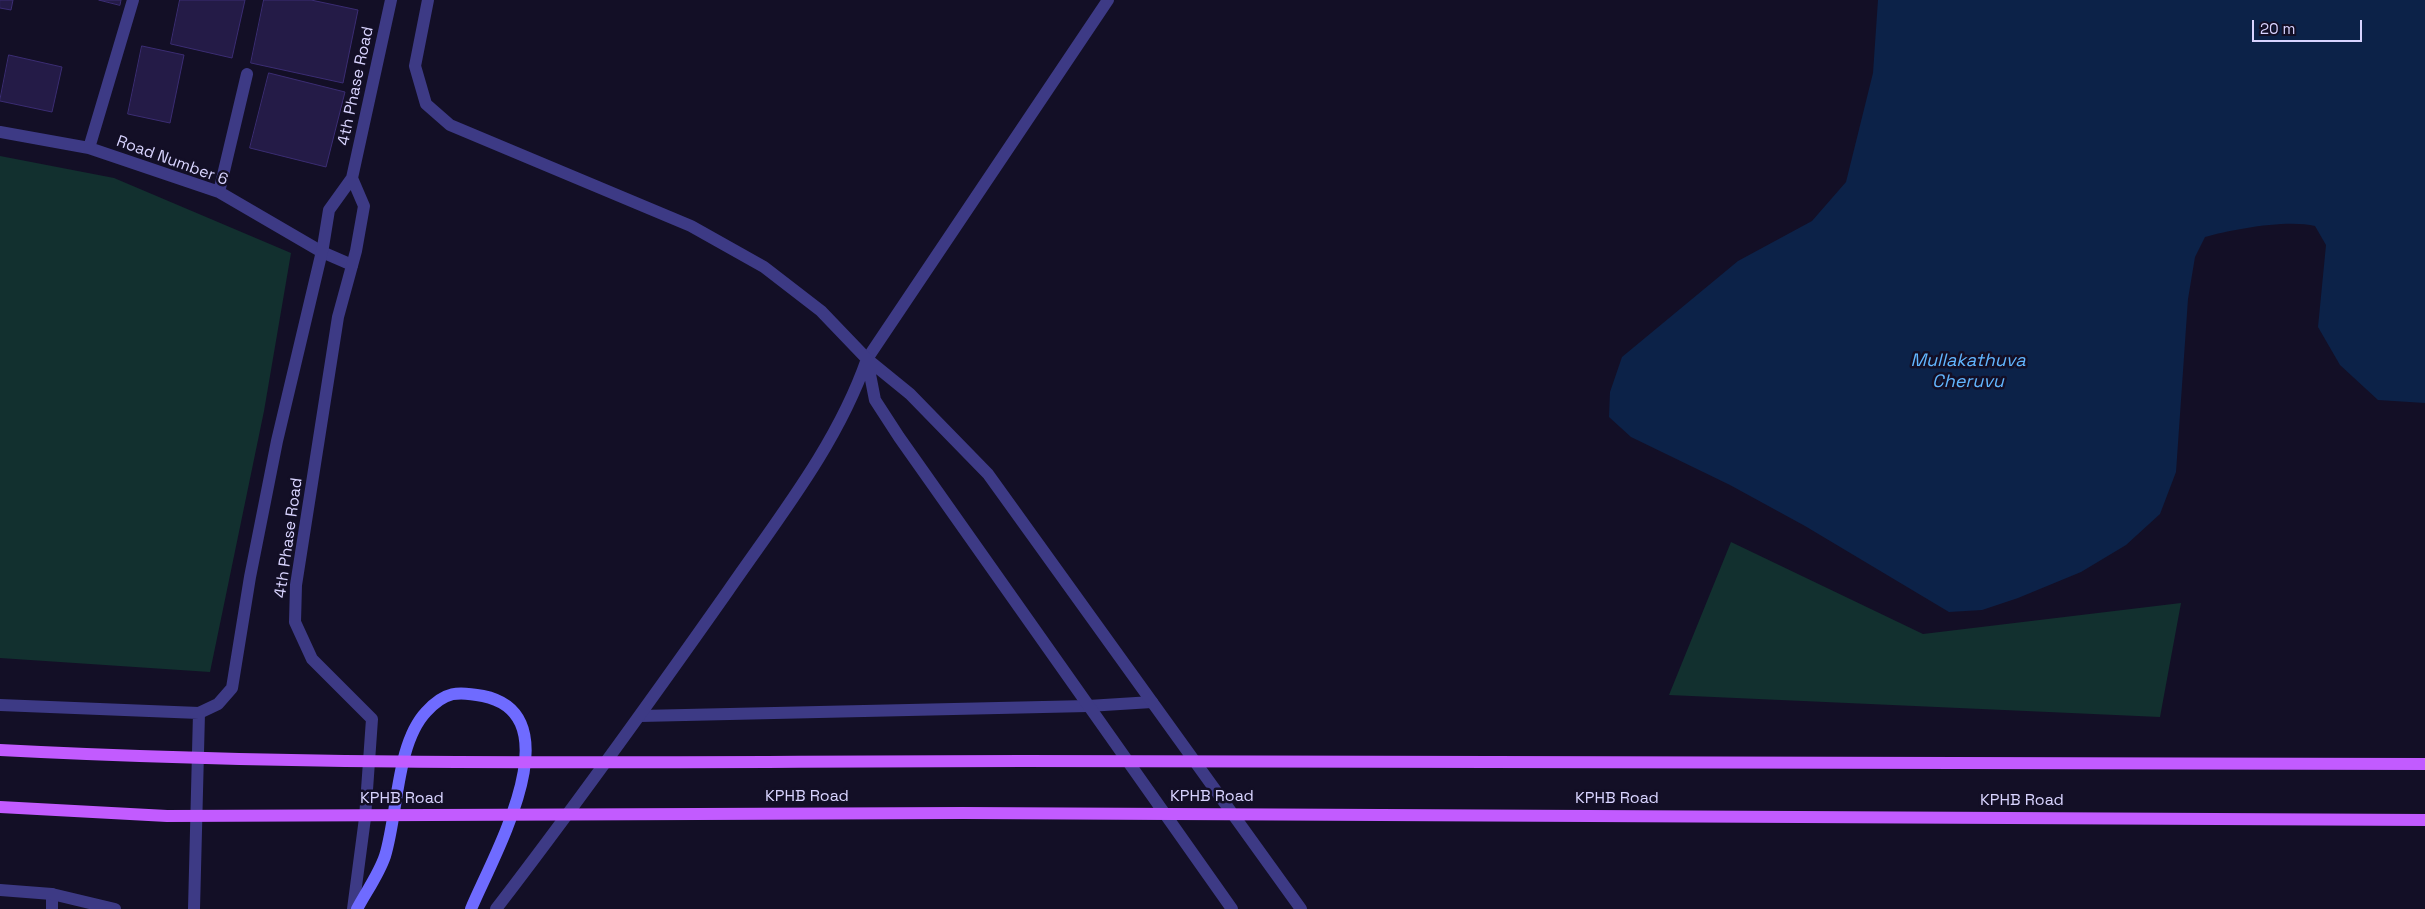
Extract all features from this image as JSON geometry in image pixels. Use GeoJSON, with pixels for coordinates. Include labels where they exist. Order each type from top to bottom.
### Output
{"type":"FeatureCollection","features":[{"type":"Feature","properties":{"kind":"main road"},"geometry":{"type":"LineString","coordinates":[[357,909],[385,857],[407,744],[425,713],[440,699],[460,692],[490,698],[507,704],[520,720],[527,740],[518,798],[471,909]]}},
{"type":"Feature","properties":{"kind":"main road"},"geometry":{"type":"LineString","coordinates":[[0,750],[161,759],[507,762],[1355,761],[2425,764]]}},
{"type":"Feature","properties":{"kind":"main road","name":"KPHB Road"},"geometry":{"type":"LineString","coordinates":[[0,807],[166,816],[983,813],[2425,820]]}},
{"type":"Feature","properties":{"kind":"street"},"geometry":{"type":"LineString","coordinates":[[89,148],[133,0]]}},
{"type":"Feature","properties":{"kind":"street","name":"4th Phase Road"},"geometry":{"type":"LineString","coordinates":[[199,713],[218,704],[232,688],[250,577],[277,441],[322,252],[329,210],[352,178],[391,0]]}},
{"type":"Feature","properties":{"kind":"street"},"geometry":{"type":"LineString","coordinates":[[428,0],[415,66],[426,104],[450,126],[691,226],[764,267],[821,310],[867,359],[910,394],[988,474],[1301,909]]}},
{"type":"Feature","properties":{"kind":"street"},"geometry":{"type":"LineString","coordinates":[[496,909],[640,716],[813,469],[858,384],[867,359],[1108,0]]}},
{"type":"Feature","properties":{"kind":"street"},"geometry":{"type":"LineString","coordinates":[[219,192],[246,74]]}},
{"type":"Feature","properties":{"kind":"street","name":"Road Number 6"},"geometry":{"type":"LineString","coordinates":[[0,132],[89,148],[219,192],[322,252],[352,265]]}},
{"type":"Feature","properties":{"kind":"street","name":"4th Phase Road"},"geometry":{"type":"LineString","coordinates":[[352,178],[364,206],[352,265],[338,317],[296,585],[296,622],[312,660],[372,719],[365,818],[353,909]]}},
{"type":"Feature","properties":{"kind":"street"},"geometry":{"type":"LineString","coordinates":[[867,359],[875,400],[884,415],[1232,909]]}},
{"type":"Feature","properties":{"kind":"street"},"geometry":{"type":"LineString","coordinates":[[640,716],[1088,706],[1152,702]]}},
{"type":"Feature","properties":{"kind":"street"},"geometry":{"type":"LineString","coordinates":[[0,705],[199,713],[194,909]]}},
{"type":"Feature","properties":{"kind":"street"},"geometry":{"type":"LineString","coordinates":[[0,890],[52,894],[115,909]]}},
{"type":"Feature","properties":{"kind":"street"},"geometry":{"type":"LineString","coordinates":[[52,894],[52,909]]}},
{"type":"Feature","properties":{"kind":"green space"},"geometry":{"type":"Polygon","coordinates":[[[0,156],[114,178],[291,253],[264,411],[210,672],[0,658],[0,156]]]}},
{"type":"Feature","properties":{"kind":"green space"},"geometry":{"type":"Polygon","coordinates":[[[1731,542],[1923,634],[2181,603],[2160,717],[1669,695],[1731,542]]]}},
{"type":"Feature","properties":{"kind":"water","name":"Mullakathuva Cheruvu"},"geometry":{"type":"Polygon","coordinates":[[[1878,0],[2425,0],[2425,403],[2378,400],[2340,365],[2318,327],[2326,245],[2315,226],[2276,224],[2245,228],[2205,237],[2195,257],[2188,299],[2176,472],[2160,514],[2126,545],[2081,572],[2018,598],[1982,610],[1949,612],[1805,526],[1730,485],[1631,437],[1609,417],[1610,392],[1622,357],[1738,261],[1812,221],[1846,182],[1873,73],[1878,0]]]}},
{"type":"Feature","properties":{"kind":"building"},"geometry":{"type":"Polygon","coordinates":[[[0,0],[13,0],[11,10],[0,8],[0,0]]]}},
{"type":"Feature","properties":{"kind":"building"},"geometry":{"type":"Polygon","coordinates":[[[99,0],[121,0],[120,5],[99,0]]]}},
{"type":"Feature","properties":{"kind":"building"},"geometry":{"type":"Polygon","coordinates":[[[180,0],[245,0],[232,58],[171,44],[180,0]]]}},
{"type":"Feature","properties":{"kind":"building"},"geometry":{"type":"Polygon","coordinates":[[[264,0],[311,0],[358,10],[343,83],[251,63],[264,0]]]}},
{"type":"Feature","properties":{"kind":"building"},"geometry":{"type":"Polygon","coordinates":[[[142,46],[184,55],[170,123],[128,114],[142,46]]]}},
{"type":"Feature","properties":{"kind":"building"},"geometry":{"type":"Polygon","coordinates":[[[9,55],[62,67],[52,112],[0,101],[9,55]]]}},
{"type":"Feature","properties":{"kind":"building"},"geometry":{"type":"Polygon","coordinates":[[[269,73],[345,92],[326,167],[250,148],[269,73]]]}}]}
